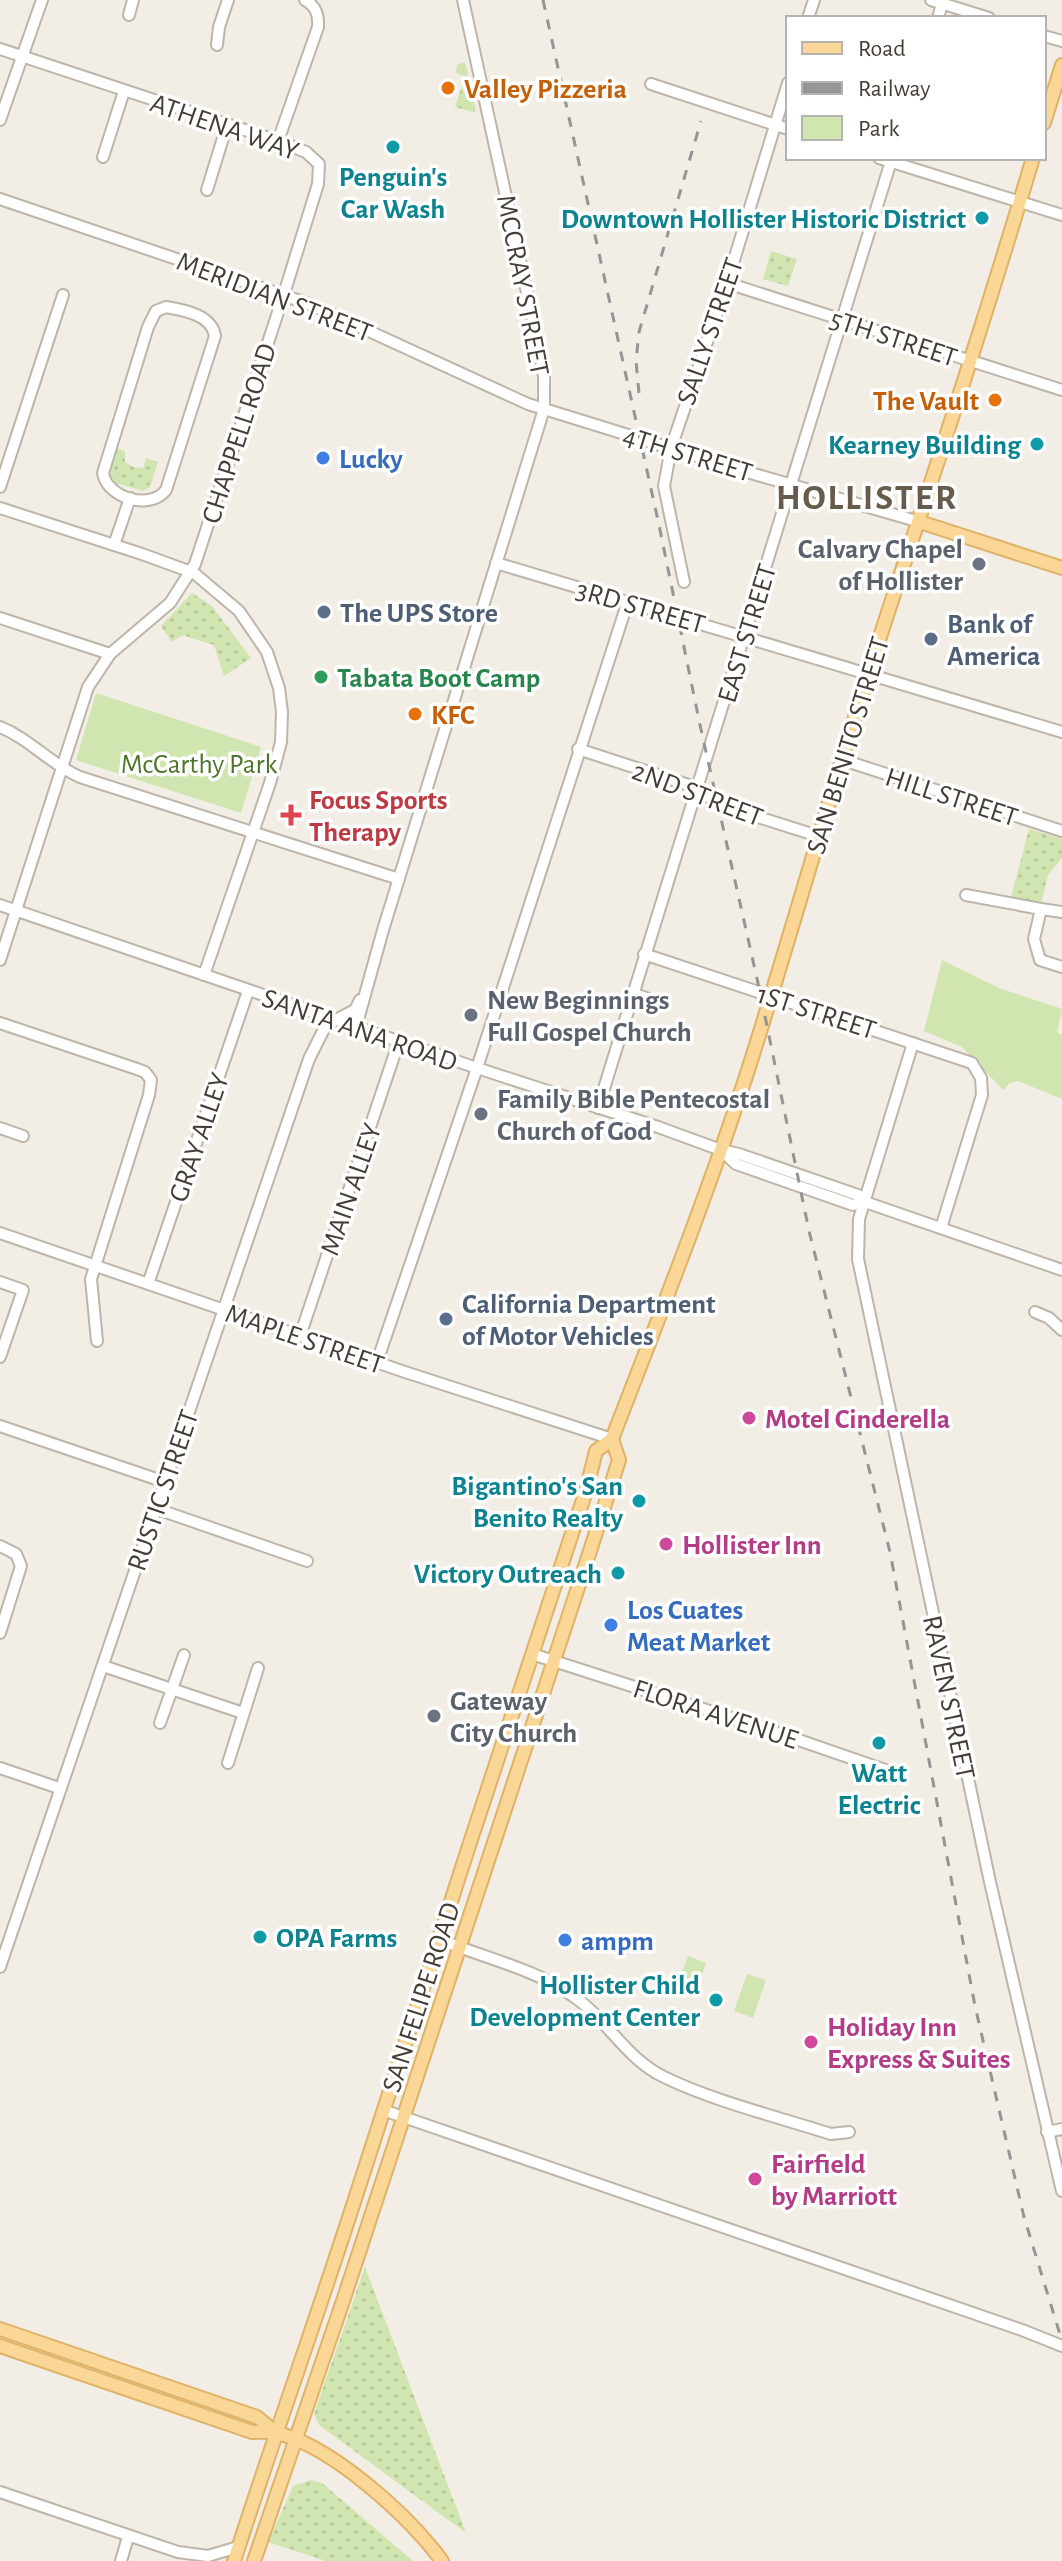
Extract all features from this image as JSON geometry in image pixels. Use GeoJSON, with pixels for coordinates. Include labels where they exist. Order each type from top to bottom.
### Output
{"type":"FeatureCollection","features":[{"type":"Feature","properties":{"kind":"main road"},"geometry":{"type":"LineString","coordinates":[[1046,117],[1062,65]]}},
{"type":"Feature","properties":{"kind":"main road","name":"SAN BENITO STREET"},"geometry":{"type":"LineString","coordinates":[[721,1150],[1032,160]]}},
{"type":"Feature","properties":{"kind":"main road","name":"4TH STREET"},"geometry":{"type":"LineString","coordinates":[[920,522],[1062,568]]}},
{"type":"Feature","properties":{"kind":"main road","name":"SAN FELIPE ROAD"},"geometry":{"type":"LineString","coordinates":[[234,2561],[596,1451],[612,1439],[699,1216],[721,1150]]}},
{"type":"Feature","properties":{"kind":"main road","name":"SAN FELIPE ROAD"},"geometry":{"type":"LineString","coordinates":[[254,2561],[460,1948],[619,1460],[612,1439]]}},
{"type":"Feature","properties":{"kind":"main road"},"geometry":{"type":"LineString","coordinates":[[0,2329],[257,2417],[276,2433]]}},
{"type":"Feature","properties":{"kind":"main road"},"geometry":{"type":"LineString","coordinates":[[0,2346],[252,2432],[276,2433],[296,2440],[335,2462],[371,2488],[423,2536],[442,2561]]}},
{"type":"Feature","properties":{"kind":"street"},"geometry":{"type":"LineString","coordinates":[[0,120],[42,0]]}},
{"type":"Feature","properties":{"kind":"street"},"geometry":{"type":"LineString","coordinates":[[129,15],[133,0]]}},
{"type":"Feature","properties":{"kind":"street"},"geometry":{"type":"LineString","coordinates":[[217,45],[228,0]]}},
{"type":"Feature","properties":{"kind":"street"},"geometry":{"type":"LineString","coordinates":[[278,141],[318,27],[317,14],[305,0]]}},
{"type":"Feature","properties":{"kind":"street","name":"MCCRAY STREET"},"geometry":{"type":"LineString","coordinates":[[356,1027],[544,409],[544,376],[538,343],[463,0]]}},
{"type":"Feature","properties":{"kind":"street"},"geometry":{"type":"LineString","coordinates":[[939,1],[983,16]]}},
{"type":"Feature","properties":{"kind":"street","name":"ATHENA WAY"},"geometry":{"type":"LineString","coordinates":[[0,49],[306,152],[319,164],[318,184],[284,294]]}},
{"type":"Feature","properties":{"kind":"street"},"geometry":{"type":"LineString","coordinates":[[651,84],[786,128]]}},
{"type":"Feature","properties":{"kind":"street","name":"SALLY STREET"},"geometry":{"type":"LineString","coordinates":[[684,582],[664,486],[671,448],[727,283],[786,89]]}},
{"type":"Feature","properties":{"kind":"street"},"geometry":{"type":"LineString","coordinates":[[103,157],[124,91]]}},
{"type":"Feature","properties":{"kind":"street"},"geometry":{"type":"LineString","coordinates":[[207,190],[227,125]]}},
{"type":"Feature","properties":{"kind":"street"},"geometry":{"type":"LineString","coordinates":[[892,160],[1019,204],[1062,215]]}},
{"type":"Feature","properties":{"kind":"street","name":"EAST STREET"},"geometry":{"type":"LineString","coordinates":[[598,1108],[892,160]]}},
{"type":"Feature","properties":{"kind":"street","name":"MERIDIAN STREET"},"geometry":{"type":"LineString","coordinates":[[0,199],[284,294],[495,391],[544,409]]}},
{"type":"Feature","properties":{"kind":"street","name":"5TH STREET"},"geometry":{"type":"LineString","coordinates":[[727,283],[1062,390]]}},
{"type":"Feature","properties":{"kind":"street","name":"CHAPPELL ROAD"},"geometry":{"type":"LineString","coordinates":[[0,960],[88,687],[110,654],[170,603],[190,572],[284,294]]}},
{"type":"Feature","properties":{"kind":"street"},"geometry":{"type":"LineString","coordinates":[[0,487],[63,295]]}},
{"type":"Feature","properties":{"kind":"street"},"geometry":{"type":"LineString","coordinates":[[162,308],[177,309],[211,324],[213,344],[166,490],[152,500],[130,498],[108,486],[104,479],[105,464],[153,314],[162,308]]}},
{"type":"Feature","properties":{"kind":"street","name":"4TH STREET"},"geometry":{"type":"LineString","coordinates":[[544,409],[920,522]]}},
{"type":"Feature","properties":{"kind":"street"},"geometry":{"type":"LineString","coordinates":[[114,545],[130,498]]}},
{"type":"Feature","properties":{"kind":"street"},"geometry":{"type":"LineString","coordinates":[[0,508],[190,572],[239,611],[261,640],[275,674],[282,712],[281,742],[204,975]]}},
{"type":"Feature","properties":{"kind":"street","name":"3RD STREET"},"geometry":{"type":"LineString","coordinates":[[496,563],[1062,732]]}},
{"type":"Feature","properties":{"kind":"street"},"geometry":{"type":"LineString","coordinates":[[377,1362],[477,1068],[628,601]]}},
{"type":"Feature","properties":{"kind":"street"},"geometry":{"type":"LineString","coordinates":[[0,618],[110,654]]}},
{"type":"Feature","properties":{"kind":"street"},"geometry":{"type":"LineString","coordinates":[[0,727],[27,741],[60,768],[80,777],[399,879]]}},
{"type":"Feature","properties":{"kind":"street","name":"2ND STREET"},"geometry":{"type":"LineString","coordinates":[[578,749],[698,788],[717,804],[818,836]]}},
{"type":"Feature","properties":{"kind":"street","name":"HILL STREET"},"geometry":{"type":"LineString","coordinates":[[843,760],[1062,831]]}},
{"type":"Feature","properties":{"kind":"street"},"geometry":{"type":"LineString","coordinates":[[966,895],[1062,912]]}},
{"type":"Feature","properties":{"kind":"street","name":"SANTA ANA ROAD"},"geometry":{"type":"LineString","coordinates":[[0,905],[739,1154],[858,1195],[865,1202],[1062,1270]]}},
{"type":"Feature","properties":{"kind":"street"},"geometry":{"type":"LineString","coordinates":[[1041,909],[1034,939],[1040,960],[1062,967]]}},
{"type":"Feature","properties":{"kind":"street","name":"1ST STREET"},"geometry":{"type":"LineString","coordinates":[[644,954],[972,1063],[981,1078],[980,1107],[941,1228]]}},
{"type":"Feature","properties":{"kind":"street","name":"GRAY ALLEY"},"geometry":{"type":"LineString","coordinates":[[148,1284],[248,991]]}},
{"type":"Feature","properties":{"kind":"street","name":"RUSTIC STREET"},"geometry":{"type":"LineString","coordinates":[[0,1967],[309,1059],[320,1034],[334,1019],[355,1010],[366,992]]}},
{"type":"Feature","properties":{"kind":"street"},"geometry":{"type":"LineString","coordinates":[[632,993],[652,1000]]}},
{"type":"Feature","properties":{"kind":"street"},"geometry":{"type":"LineString","coordinates":[[0,1023],[145,1072],[151,1080],[149,1095],[94,1265],[91,1290],[97,1341]]}},
{"type":"Feature","properties":{"kind":"street","name":"MAIN ALLEY"},"geometry":{"type":"LineString","coordinates":[[300,1336],[399,1041]]}},
{"type":"Feature","properties":{"kind":"street","name":"RAVEN STREET"},"geometry":{"type":"LineString","coordinates":[[913,1043],[859,1219],[858,1259],[957,1732],[1062,2191]]}},
{"type":"Feature","properties":{"kind":"street"},"geometry":{"type":"LineString","coordinates":[[0,1128],[23,1136]]}},
{"type":"Feature","properties":{"kind":"street","name":"MAPLE STREET"},"geometry":{"type":"LineString","coordinates":[[0,1233],[612,1439]]}},
{"type":"Feature","properties":{"kind":"street"},"geometry":{"type":"LineString","coordinates":[[0,1282],[23,1290],[0,1357]]}},
{"type":"Feature","properties":{"kind":"street"},"geometry":{"type":"LineString","coordinates":[[1035,1312],[1049,1318],[1062,1330]]}},
{"type":"Feature","properties":{"kind":"street"},"geometry":{"type":"LineString","coordinates":[[0,1426],[165,1482]]}},
{"type":"Feature","properties":{"kind":"street"},"geometry":{"type":"LineString","coordinates":[[157,1509],[307,1561]]}},
{"type":"Feature","properties":{"kind":"street"},"geometry":{"type":"LineString","coordinates":[[0,1546],[16,1554],[21,1566],[0,1633]]}},
{"type":"Feature","properties":{"kind":"street","name":"FLORA AVENUE"},"geometry":{"type":"LineString","coordinates":[[532,1654],[900,1775]]}},
{"type":"Feature","properties":{"kind":"street"},"geometry":{"type":"LineString","coordinates":[[160,1723],[184,1655]]}},
{"type":"Feature","properties":{"kind":"street"},"geometry":{"type":"LineString","coordinates":[[103,1666],[243,1713]]}},
{"type":"Feature","properties":{"kind":"street"},"geometry":{"type":"LineString","coordinates":[[228,1763],[258,1668]]}},
{"type":"Feature","properties":{"kind":"street"},"geometry":{"type":"LineString","coordinates":[[0,1768],[59,1788]]}},
{"type":"Feature","properties":{"kind":"street"},"geometry":{"type":"LineString","coordinates":[[439,1939],[540,1977],[572,1995],[590,2009],[637,2059],[662,2076],[831,2134],[849,2132]]}},
{"type":"Feature","properties":{"kind":"street"},"geometry":{"type":"LineString","coordinates":[[383,2110],[1062,2346]]}},
{"type":"Feature","properties":{"kind":"street"},"geometry":{"type":"LineString","coordinates":[[1047,2132],[1062,2129]]}},
{"type":"Feature","properties":{"kind":"street"},"geometry":{"type":"LineString","coordinates":[[0,2492],[192,2556],[208,2556],[238,2547]]}},
{"type":"Feature","properties":{"kind":"street"},"geometry":{"type":"LineString","coordinates":[[121,2561],[128,2537]]}},
{"type":"Feature","properties":{"kind":"green space"},"geometry":{"type":"Polygon","coordinates":[[[465,62],[476,113],[455,107],[465,76],[456,73],[457,65],[465,62]]]}},
{"type":"Feature","properties":{"kind":"green space"},"geometry":{"type":"Polygon","coordinates":[[[771,251],[797,259],[788,286],[763,279],[771,251]]]}},
{"type":"Feature","properties":{"kind":"green space"},"geometry":{"type":"Polygon","coordinates":[[[116,448],[125,451],[125,462],[133,467],[143,468],[146,458],[158,462],[150,487],[143,491],[116,483],[109,473],[116,448]]]}},
{"type":"Feature","properties":{"kind":"green space"},"geometry":{"type":"Polygon","coordinates":[[[192,593],[212,606],[251,658],[224,676],[214,645],[182,635],[172,642],[161,626],[192,593]]]}},
{"type":"Feature","properties":{"kind":"green space","name":"McCarthy Park"},"geometry":{"type":"Polygon","coordinates":[[[96,693],[261,747],[241,813],[76,760],[96,693]]]}},
{"type":"Feature","properties":{"kind":"green space"},"geometry":{"type":"Polygon","coordinates":[[[1029,829],[1062,839],[1062,858],[1048,875],[1041,904],[1011,897],[1029,829]]]}},
{"type":"Feature","properties":{"kind":"green space"},"geometry":{"type":"Polygon","coordinates":[[[942,960],[999,988],[1062,1009],[1057,1033],[1062,1035],[1062,1099],[1018,1081],[1010,1083],[1003,1090],[962,1047],[924,1031],[942,960]]]}},
{"type":"Feature","properties":{"kind":"green space"},"geometry":{"type":"Polygon","coordinates":[[[688,1956],[706,1963],[699,1983],[680,1977],[688,1956]]]}},
{"type":"Feature","properties":{"kind":"green space"},"geometry":{"type":"Polygon","coordinates":[[[747,1974],[766,1980],[753,2018],[734,2011],[747,1974]]]}},
{"type":"Feature","properties":{"kind":"green space"},"geometry":{"type":"Polygon","coordinates":[[[365,2267],[466,2533],[319,2425],[314,2414],[365,2267]]]}},
{"type":"Feature","properties":{"kind":"green space"},"geometry":{"type":"Polygon","coordinates":[[[311,2480],[322,2483],[413,2561],[326,2561],[268,2542],[293,2486],[311,2480]]]}},
{"type":"Feature","properties":{"kind":"railway"},"geometry":{"type":"LineString","coordinates":[[543,0],[760,992],[809,1231],[890,1552],[975,2006],[1024,2217],[1062,2341]]}},
{"type":"Feature","properties":{"kind":"railway"},"geometry":{"type":"LineString","coordinates":[[639,393],[636,361],[639,332],[701,121]]}},
{"type":"Feature","properties":{"kind":"place","name":"Valley Pizzeria"},"geometry":{"type":"Point","coordinates":[448,88]}},
{"type":"Feature","properties":{"kind":"place","name":"Penguin's Car Wash"},"geometry":{"type":"Point","coordinates":[393,147]}},
{"type":"Feature","properties":{"kind":"place","name":"Downtown Hollister Historic District"},"geometry":{"type":"Point","coordinates":[982,218]}},
{"type":"Feature","properties":{"kind":"place","name":"The Vault"},"geometry":{"type":"Point","coordinates":[995,400]}},
{"type":"Feature","properties":{"kind":"place","name":"Kearney Building"},"geometry":{"type":"Point","coordinates":[1037,444]}},
{"type":"Feature","properties":{"kind":"place","name":"Lucky"},"geometry":{"type":"Point","coordinates":[323,458]}},
{"type":"Feature","properties":{"kind":"place","name":"Calvary Chapel of Hollister"},"geometry":{"type":"Point","coordinates":[979,564]}},
{"type":"Feature","properties":{"kind":"place","name":"The UPS Store"},"geometry":{"type":"Point","coordinates":[324,612]}},
{"type":"Feature","properties":{"kind":"place","name":"Bank of America"},"geometry":{"type":"Point","coordinates":[931,639]}},
{"type":"Feature","properties":{"kind":"place","name":"Tabata Boot Camp"},"geometry":{"type":"Point","coordinates":[321,677]}},
{"type":"Feature","properties":{"kind":"place","name":"KFC"},"geometry":{"type":"Point","coordinates":[415,714]}},
{"type":"Feature","properties":{"kind":"place","name":"Focus Sports Therapy"},"geometry":{"type":"Point","coordinates":[291,815]}},
{"type":"Feature","properties":{"kind":"place","name":"New Beginnings Full Gospel Church"},"geometry":{"type":"Point","coordinates":[471,1015]}},
{"type":"Feature","properties":{"kind":"place","name":"Family Bible Pentecostal Church of God"},"geometry":{"type":"Point","coordinates":[481,1114]}},
{"type":"Feature","properties":{"kind":"place","name":"California Department of Motor Vehicles"},"geometry":{"type":"Point","coordinates":[446,1319]}},
{"type":"Feature","properties":{"kind":"place","name":"Motel Cinderella"},"geometry":{"type":"Point","coordinates":[749,1418]}},
{"type":"Feature","properties":{"kind":"place","name":"Bigantino's San Benito Realty"},"geometry":{"type":"Point","coordinates":[639,1501]}},
{"type":"Feature","properties":{"kind":"place","name":"Hollister Inn"},"geometry":{"type":"Point","coordinates":[666,1544]}},
{"type":"Feature","properties":{"kind":"place","name":"Victory Outreach"},"geometry":{"type":"Point","coordinates":[618,1573]}},
{"type":"Feature","properties":{"kind":"place","name":"Los Cuates Meat Market"},"geometry":{"type":"Point","coordinates":[611,1625]}},
{"type":"Feature","properties":{"kind":"place","name":"Gateway City Church"},"geometry":{"type":"Point","coordinates":[434,1716]}},
{"type":"Feature","properties":{"kind":"place","name":"Watt Electric"},"geometry":{"type":"Point","coordinates":[879,1743]}},
{"type":"Feature","properties":{"kind":"place","name":"OPA Farms"},"geometry":{"type":"Point","coordinates":[260,1937]}},
{"type":"Feature","properties":{"kind":"place","name":"ampm"},"geometry":{"type":"Point","coordinates":[565,1940]}},
{"type":"Feature","properties":{"kind":"place","name":"Hollister Child Development Center"},"geometry":{"type":"Point","coordinates":[716,2000]}},
{"type":"Feature","properties":{"kind":"place","name":"Holiday Inn Express & Suites"},"geometry":{"type":"Point","coordinates":[811,2042]}},
{"type":"Feature","properties":{"kind":"place","name":"Fairfield by Marriott"},"geometry":{"type":"Point","coordinates":[755,2179]}},
{"type":"Feature","properties":{"kind":"district","name":"HOLLISTER"},"geometry":{"type":"Point","coordinates":[867,496]}}]}
